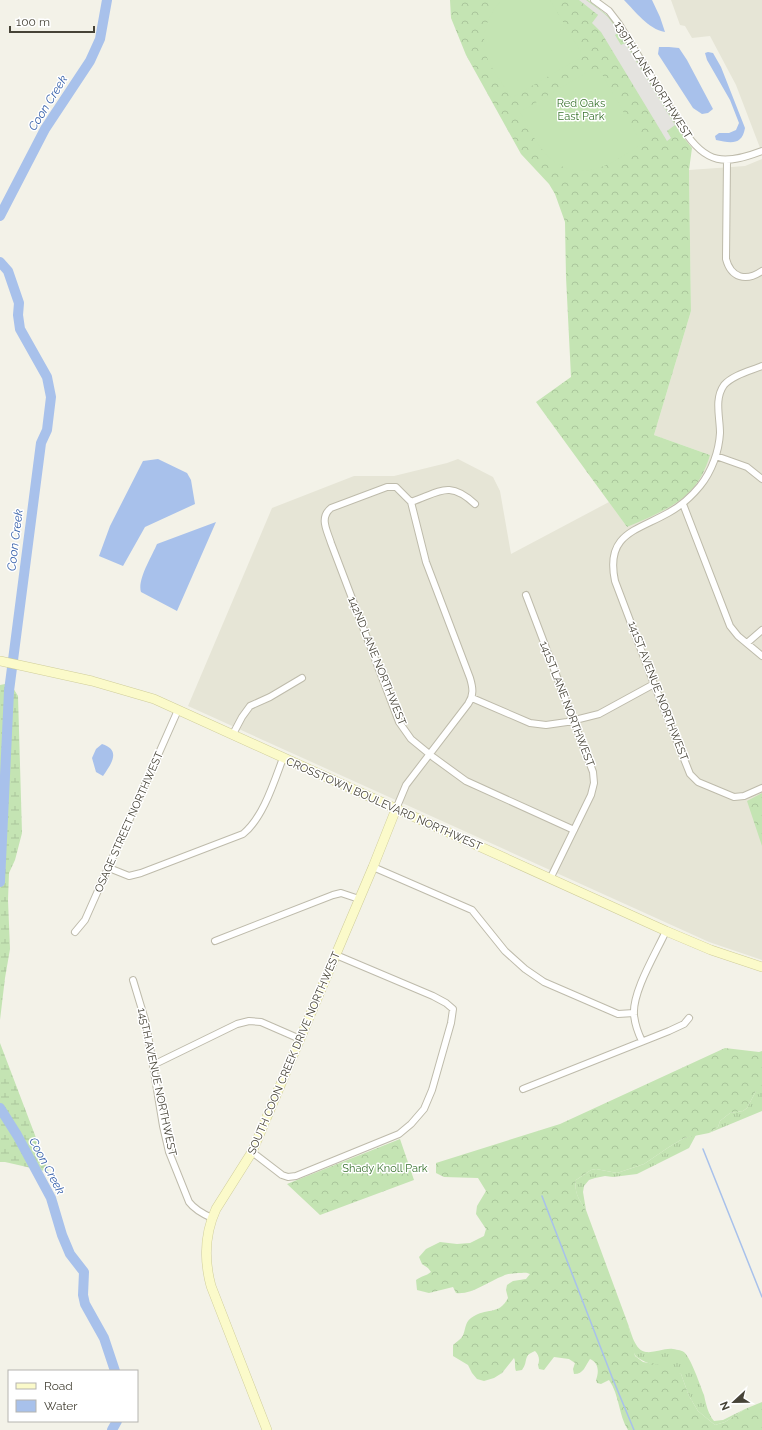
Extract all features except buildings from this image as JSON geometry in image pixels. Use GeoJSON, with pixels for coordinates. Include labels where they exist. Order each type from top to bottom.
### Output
{"type":"FeatureCollection","features":[{"type":"Feature","properties":{"kind":"street","name":"139TH LANE NORTHWEST"},"geometry":{"type":"LineString","coordinates":[[594,0],[610,11],[619,24],[690,140],[700,151],[713,158],[727,160]]}},
{"type":"Feature","properties":{"kind":"street"},"geometry":{"type":"LineString","coordinates":[[762,151],[741,159],[727,160],[726,259],[732,272],[742,277],[749,278],[762,271]]}},
{"type":"Feature","properties":{"kind":"street"},"geometry":{"type":"LineString","coordinates":[[762,366],[731,379],[721,391],[718,404],[720,434],[716,456],[704,481],[683,504],[730,626],[738,636],[762,656]]}},
{"type":"Feature","properties":{"kind":"street"},"geometry":{"type":"LineString","coordinates":[[716,456],[747,467],[762,479]]}},
{"type":"Feature","properties":{"kind":"street","name":"142ND LANE NORTHWEST"},"geometry":{"type":"LineString","coordinates":[[412,502],[396,487],[387,487],[331,508],[324,517],[331,543],[399,722],[411,739],[466,780],[574,830]]}},
{"type":"Feature","properties":{"kind":"street"},"geometry":{"type":"LineString","coordinates":[[396,809],[406,785],[472,698],[472,685],[426,562],[412,502],[446,489],[455,490],[465,495],[475,504]]}},
{"type":"Feature","properties":{"kind":"street","name":"141ST AVENUE NORTHWEST"},"geometry":{"type":"LineString","coordinates":[[683,504],[667,514],[641,525],[625,536],[617,548],[613,564],[615,581],[690,774],[698,782],[738,798],[762,788]]}},
{"type":"Feature","properties":{"kind":"street","name":"141ST LANE NORTHWEST"},"geometry":{"type":"LineString","coordinates":[[526,595],[593,772],[594,783],[591,795],[550,879]]}},
{"type":"Feature","properties":{"kind":"street"},"geometry":{"type":"LineString","coordinates":[[748,643],[762,630]]}},
{"type":"Feature","properties":{"kind":"street","name":"CROSSTOWN BOULEVARD NORTHWEST"},"geometry":{"type":"LineString","coordinates":[[0,661],[113,686],[148,697],[233,734],[666,931],[711,950],[762,967]]}},
{"type":"Feature","properties":{"kind":"street"},"geometry":{"type":"LineString","coordinates":[[233,734],[250,706],[270,697],[302,678]]}},
{"type":"Feature","properties":{"kind":"street"},"geometry":{"type":"LineString","coordinates":[[472,698],[530,723],[546,725],[599,714],[654,684]]}},
{"type":"Feature","properties":{"kind":"street","name":"OSAGE STREET NORTHWEST"},"geometry":{"type":"LineString","coordinates":[[75,932],[85,920],[178,710]]}},
{"type":"Feature","properties":{"kind":"street"},"geometry":{"type":"LineString","coordinates":[[108,868],[129,876],[141,873],[243,834],[251,828],[256,819],[283,758]]}},
{"type":"Feature","properties":{"kind":"street","name":"SOUTH COON CREEK DRIVE NORTHWEST"},"geometry":{"type":"LineString","coordinates":[[267,1430],[210,1280],[206,1253],[207,1238],[212,1218],[222,1199],[252,1152],[336,955],[358,899],[373,867],[396,809]]}},
{"type":"Feature","properties":{"kind":"street"},"geometry":{"type":"LineString","coordinates":[[373,867],[472,910],[505,951],[525,969],[544,982],[618,1014],[634,1013]]}},
{"type":"Feature","properties":{"kind":"street"},"geometry":{"type":"LineString","coordinates":[[215,941],[333,894],[341,893],[358,899]]}},
{"type":"Feature","properties":{"kind":"street"},"geometry":{"type":"LineString","coordinates":[[642,1041],[636,1026],[634,1013],[639,987],[666,931]]}},
{"type":"Feature","properties":{"kind":"street"},"geometry":{"type":"LineString","coordinates":[[252,1152],[282,1175],[288,1177],[307,1172],[399,1134],[411,1124],[424,1108],[432,1090],[451,1023],[452,1009],[446,1002],[336,955]]}},
{"type":"Feature","properties":{"kind":"street","name":"145TH AVENUE NORTHWEST"},"geometry":{"type":"LineString","coordinates":[[133,980],[146,1023],[163,1126],[168,1145],[189,1202],[193,1208],[212,1218]]}},
{"type":"Feature","properties":{"kind":"street"},"geometry":{"type":"LineString","coordinates":[[523,1089],[684,1024],[690,1018]]}},
{"type":"Feature","properties":{"kind":"street"},"geometry":{"type":"LineString","coordinates":[[153,1065],[237,1024],[249,1021],[261,1022],[300,1039]]}},
{"type":"Feature","properties":{"kind":"shaded area"},"geometry":{"type":"Polygon","coordinates":[[[579,0],[586,0],[601,11],[608,17],[619,32],[615,35],[621,45],[625,43],[675,125],[667,131],[671,138],[667,141],[601,32],[592,23],[598,15],[579,0]]]}},
{"type":"Feature","properties":{"kind":"shaded area"},"geometry":{"type":"Polygon","coordinates":[[[671,0],[762,0],[762,153],[736,85],[710,36],[692,38],[685,26],[680,25],[671,0]]]}},
{"type":"Feature","properties":{"kind":"shaded area"},"geometry":{"type":"Polygon","coordinates":[[[762,159],[762,960],[709,942],[188,706],[272,508],[354,476],[394,476],[458,459],[493,477],[500,491],[511,554],[609,502],[627,527],[674,504],[710,455],[654,435],[691,311],[689,170],[745,166],[762,159]]]}},
{"type":"Feature","properties":{"kind":"green space","name":"Red Oaks East Park"},"geometry":{"type":"Polygon","coordinates":[[[450,0],[588,0],[614,22],[684,138],[692,148],[689,170],[691,311],[654,435],[710,455],[702,475],[688,494],[659,513],[627,527],[536,402],[571,377],[565,222],[555,194],[549,184],[521,154],[466,55],[451,18],[450,0]]]}},
{"type":"Feature","properties":{"kind":"green space"},"geometry":{"type":"Polygon","coordinates":[[[502,0],[550,0],[581,52],[580,58],[511,98],[488,60],[484,44],[484,36],[488,20],[496,6],[502,0]]]}},
{"type":"Feature","properties":{"kind":"green space"},"geometry":{"type":"Polygon","coordinates":[[[594,68],[600,71],[642,144],[606,165],[597,168],[577,170],[566,168],[548,157],[537,143],[520,112],[594,68]]]}},
{"type":"Feature","properties":{"kind":"green space"},"geometry":{"type":"Polygon","coordinates":[[[10,683],[18,696],[22,833],[15,860],[9,873],[8,900],[10,949],[0,1020],[0,685],[10,683]]]}},
{"type":"Feature","properties":{"kind":"green space"},"geometry":{"type":"Polygon","coordinates":[[[762,793],[762,846],[747,801],[762,793]]]}},
{"type":"Feature","properties":{"kind":"green space"},"geometry":{"type":"Polygon","coordinates":[[[0,1043],[49,1172],[0,1162],[0,1043]]]}},
{"type":"Feature","properties":{"kind":"green space"},"geometry":{"type":"Polygon","coordinates":[[[725,1048],[759,1052],[762,1051],[762,1091],[756,1091],[747,1108],[743,1111],[730,1113],[720,1121],[718,1127],[709,1133],[684,1138],[644,1164],[617,1173],[596,1169],[591,1170],[576,1180],[576,1192],[586,1210],[628,1324],[635,1356],[643,1362],[671,1367],[681,1374],[689,1396],[698,1411],[715,1425],[725,1422],[745,1409],[762,1402],[762,1430],[628,1430],[622,1418],[613,1386],[609,1380],[601,1384],[597,1383],[598,1368],[597,1365],[590,1359],[584,1369],[577,1374],[574,1374],[573,1369],[575,1363],[569,1359],[554,1357],[544,1370],[539,1369],[539,1358],[535,1351],[528,1355],[522,1370],[516,1371],[514,1358],[502,1373],[494,1378],[484,1381],[477,1379],[468,1365],[453,1356],[453,1345],[462,1337],[466,1325],[471,1318],[501,1307],[508,1298],[506,1290],[507,1285],[513,1281],[526,1279],[530,1274],[507,1274],[474,1290],[462,1293],[456,1293],[453,1287],[429,1293],[417,1290],[416,1280],[431,1272],[422,1264],[419,1257],[426,1249],[440,1242],[457,1244],[470,1243],[484,1236],[486,1229],[476,1214],[477,1206],[486,1191],[478,1178],[444,1177],[436,1173],[436,1163],[560,1124],[725,1048]]]}},
{"type":"Feature","properties":{"kind":"green space"},"geometry":{"type":"Polygon","coordinates":[[[756,1091],[762,1091],[762,1111],[709,1133],[718,1127],[720,1121],[730,1113],[743,1111],[747,1108],[756,1091]]]}},
{"type":"Feature","properties":{"kind":"green space"},"geometry":{"type":"Polygon","coordinates":[[[696,1135],[689,1148],[637,1174],[613,1177],[605,1176],[589,1180],[584,1186],[583,1192],[586,1210],[579,1200],[576,1193],[576,1180],[591,1170],[596,1169],[617,1173],[644,1164],[684,1138],[696,1135]]]}},
{"type":"Feature","properties":{"kind":"green space","name":"Shady Knoll Park"},"geometry":{"type":"Polygon","coordinates":[[[400,1139],[414,1180],[320,1215],[287,1184],[400,1139]]]}},
{"type":"Feature","properties":{"kind":"green space"},"geometry":{"type":"Polygon","coordinates":[[[383,1158],[388,1170],[379,1174],[373,1162],[383,1158]]]}},
{"type":"Feature","properties":{"kind":"green space"},"geometry":{"type":"Polygon","coordinates":[[[628,1324],[636,1345],[642,1351],[649,1352],[673,1349],[685,1353],[693,1367],[704,1395],[706,1405],[714,1421],[723,1420],[745,1409],[725,1422],[715,1425],[698,1411],[689,1396],[681,1374],[649,1363],[635,1355],[628,1324]]]}},
{"type":"Feature","properties":{"kind":"water"},"geometry":{"type":"Polygon","coordinates":[[[624,0],[652,0],[665,32],[647,23],[624,0]]]}},
{"type":"Feature","properties":{"kind":"water"},"geometry":{"type":"Polygon","coordinates":[[[659,47],[679,48],[713,109],[708,113],[702,114],[693,108],[658,54],[659,47]]]}},
{"type":"Feature","properties":{"kind":"water"},"geometry":{"type":"Polygon","coordinates":[[[705,53],[713,53],[721,67],[745,128],[741,138],[735,142],[716,140],[715,136],[719,133],[729,133],[736,130],[739,123],[730,100],[707,60],[705,53]]]}},
{"type":"Feature","properties":{"kind":"water"},"geometry":{"type":"Polygon","coordinates":[[[158,459],[187,473],[191,480],[195,504],[145,527],[123,566],[99,556],[110,526],[143,461],[158,459]]]}},
{"type":"Feature","properties":{"kind":"water"},"geometry":{"type":"Polygon","coordinates":[[[216,522],[177,611],[141,592],[140,587],[143,575],[157,544],[216,522]]]}},
{"type":"Feature","properties":{"kind":"water"},"geometry":{"type":"Polygon","coordinates":[[[102,744],[108,747],[113,753],[112,762],[103,776],[96,772],[92,758],[96,749],[102,744]]]}},
{"type":"Feature","properties":{"kind":"waterway","name":"Coon Creek"},"geometry":{"type":"LineString","coordinates":[[0,216],[45,129],[90,61],[100,39],[107,0]]}},
{"type":"Feature","properties":{"kind":"waterway","name":"Coon Creek"},"geometry":{"type":"LineString","coordinates":[[0,262],[8,271],[19,303],[18,315],[20,329],[47,377],[51,397],[47,430],[41,443],[9,691],[0,882]]}},
{"type":"Feature","properties":{"kind":"waterway","name":"Coon Creek"},"geometry":{"type":"LineString","coordinates":[[0,1108],[17,1135],[51,1198],[62,1235],[70,1254],[84,1272],[83,1295],[85,1304],[104,1338],[115,1370]]}},
{"type":"Feature","properties":{"kind":"waterway"},"geometry":{"type":"LineString","coordinates":[[703,1149],[762,1297]]}},
{"type":"Feature","properties":{"kind":"waterway"},"geometry":{"type":"LineString","coordinates":[[542,1196],[634,1430]]}},
{"type":"Feature","properties":{"kind":"waterway","name":"Coon Creek"},"geometry":{"type":"LineString","coordinates":[[112,1430],[116,1422]]}}]}
